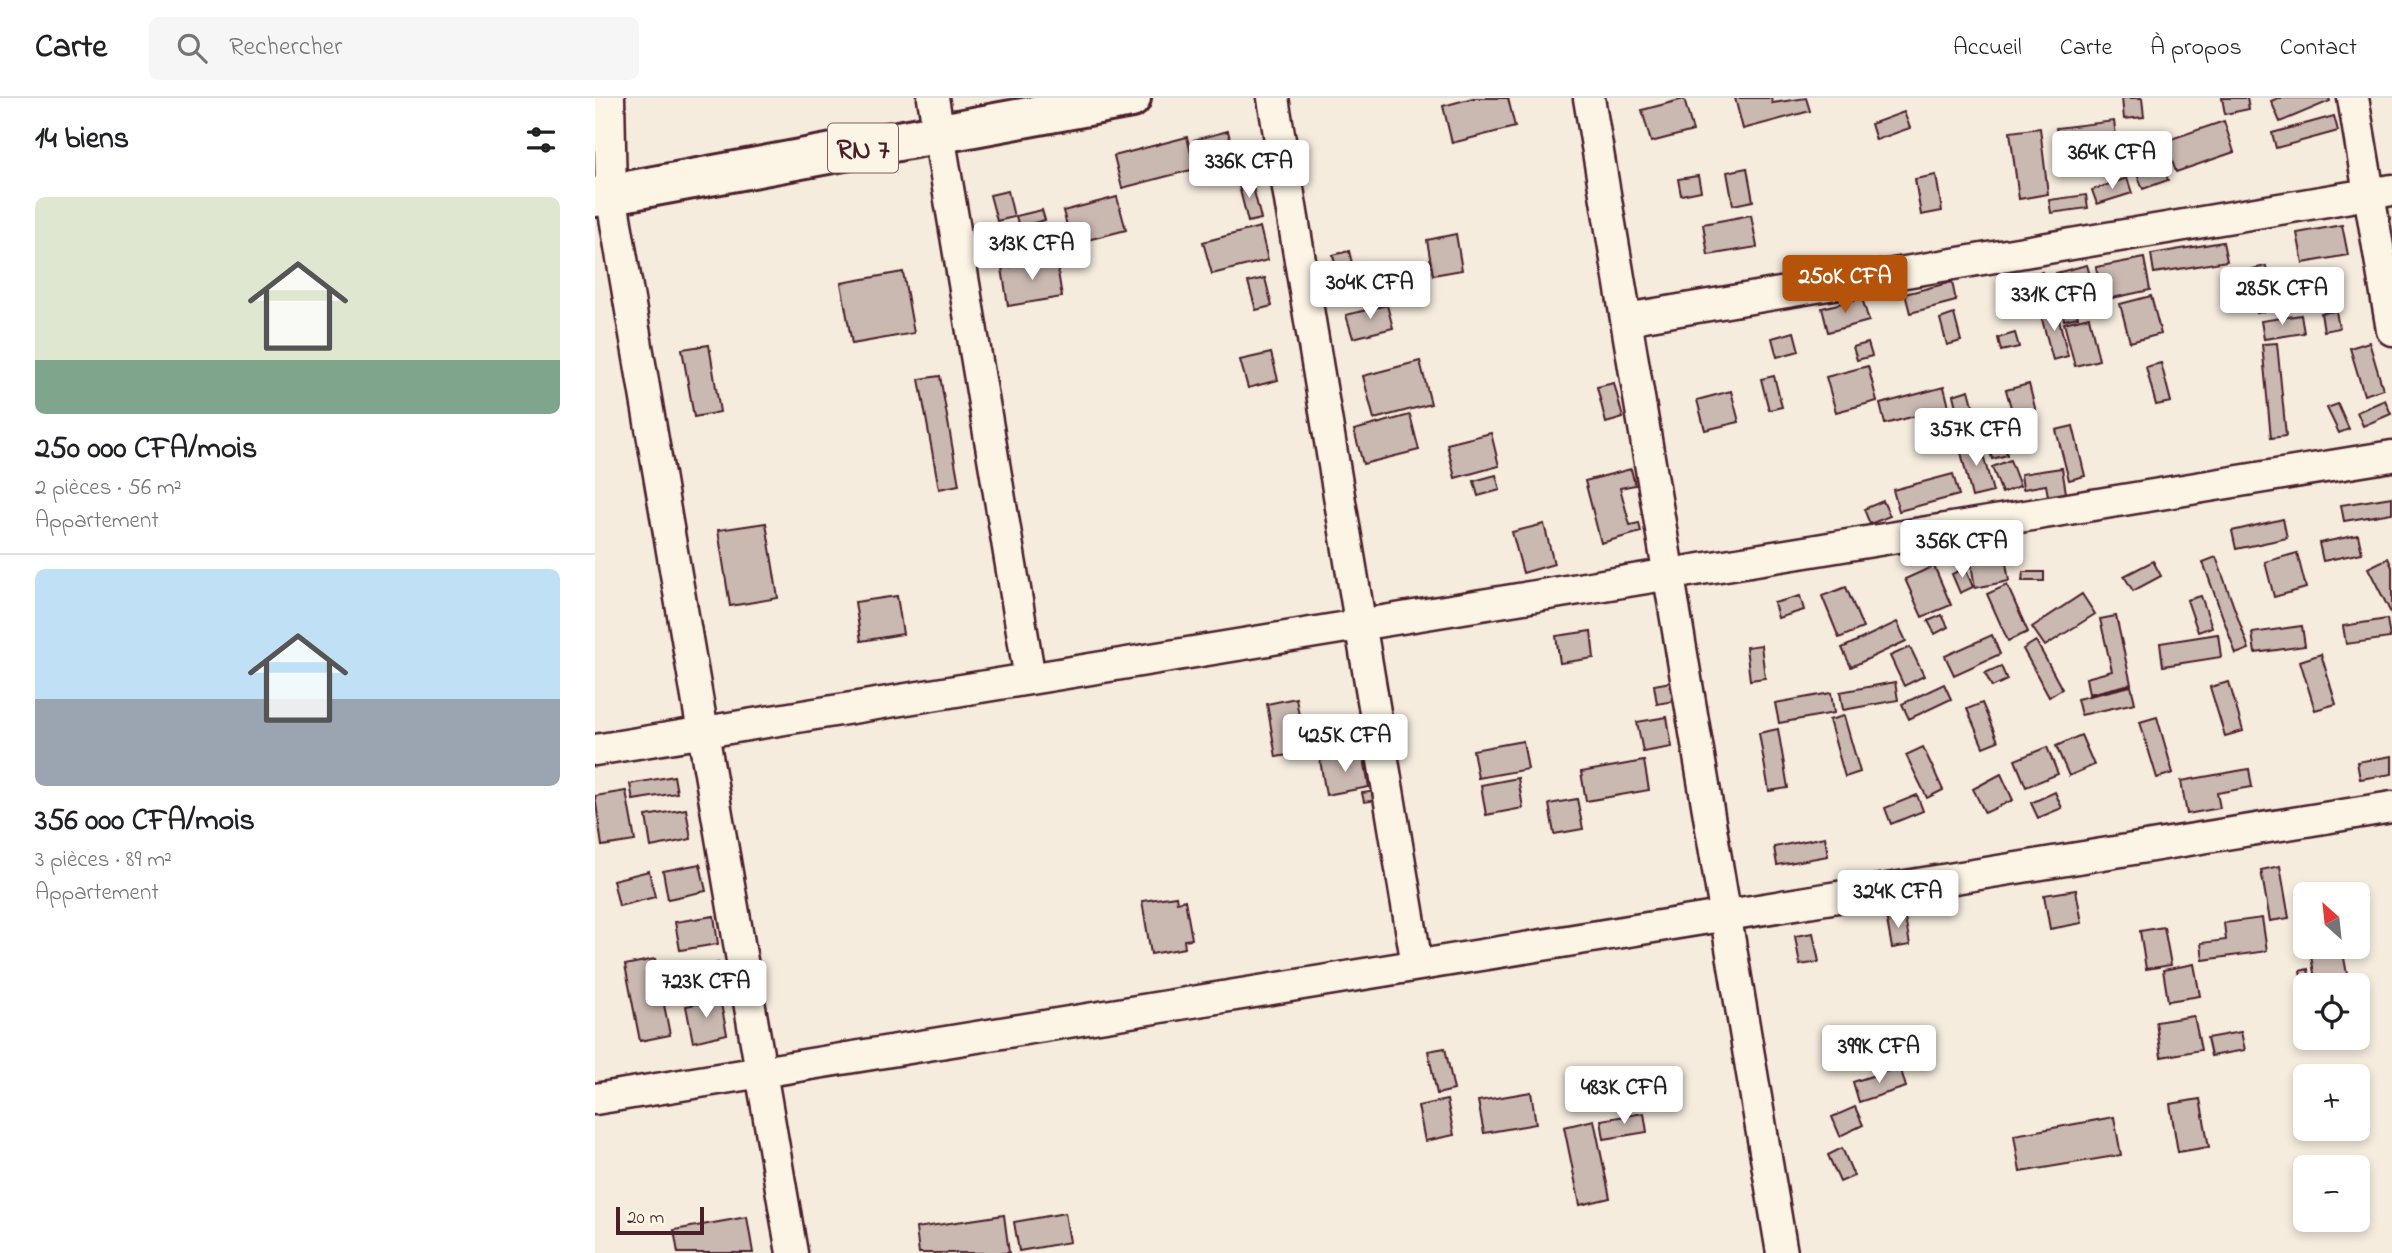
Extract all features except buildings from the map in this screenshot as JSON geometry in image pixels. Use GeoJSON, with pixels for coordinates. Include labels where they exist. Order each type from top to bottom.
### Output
{"type":"FeatureCollection","features":[{"type":"Feature","properties":{"kind":"main road","name":"RN 7"},"geometry":{"type":"LineString","coordinates":[[603,196],[936,116],[1131,98]]}},
{"type":"Feature","properties":{"kind":"street"},"geometry":{"type":"LineString","coordinates":[[609,98],[603,196],[703,732],[792,1253]]}},
{"type":"Feature","properties":{"kind":"street"},"geometry":{"type":"LineString","coordinates":[[1273,98],[1417,965]]}},
{"type":"Feature","properties":{"kind":"street"},"geometry":{"type":"LineString","coordinates":[[1589,98],[1781,1253]]}},
{"type":"Feature","properties":{"kind":"street"},"geometry":{"type":"LineString","coordinates":[[2353,98],[2381,192],[2392,330]]}},
{"type":"Feature","properties":{"kind":"street"},"geometry":{"type":"LineString","coordinates":[[936,116],[1030,679]]}},
{"type":"Feature","properties":{"kind":"street"},"geometry":{"type":"LineString","coordinates":[[1626,319],[2381,192]]}},
{"type":"Feature","properties":{"kind":"street"},"geometry":{"type":"LineString","coordinates":[[595,750],[2392,456]]}},
{"type":"Feature","properties":{"kind":"street"},"geometry":{"type":"LineString","coordinates":[[595,1099],[2392,807]]}}]}
